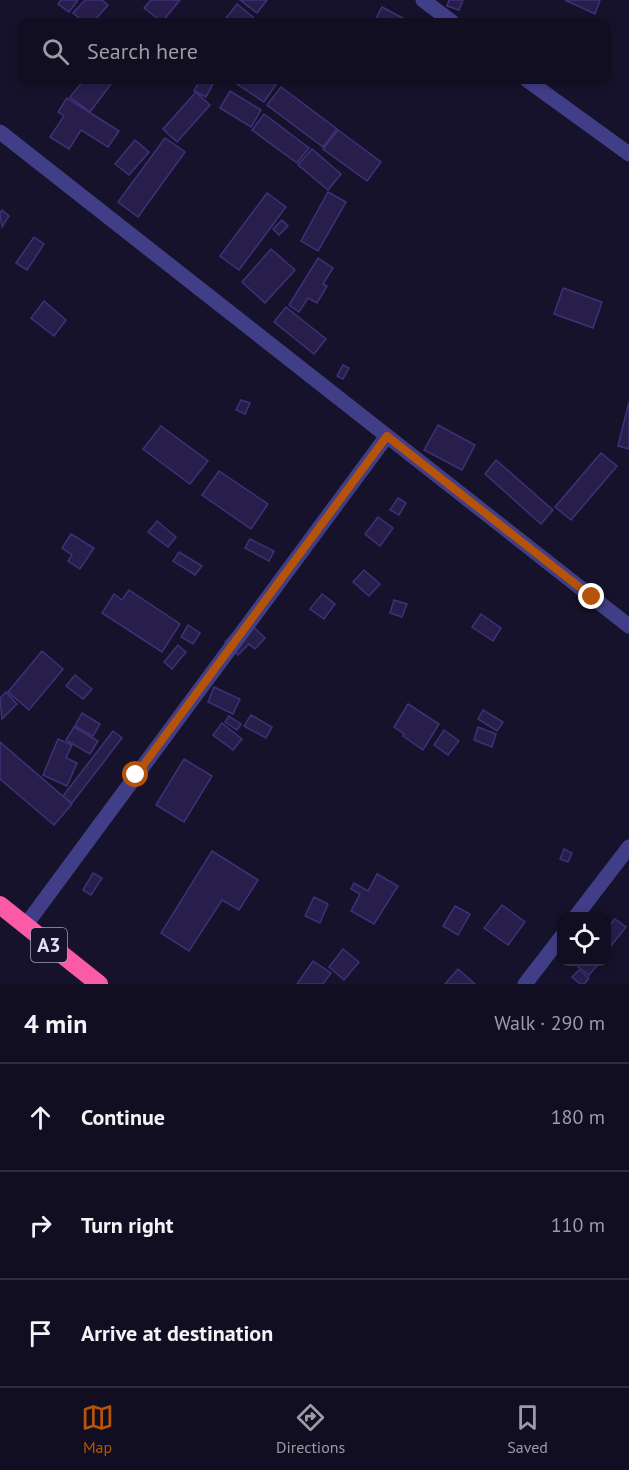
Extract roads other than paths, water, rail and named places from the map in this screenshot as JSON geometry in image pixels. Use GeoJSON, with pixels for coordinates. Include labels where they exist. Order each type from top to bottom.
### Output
{"type":"FeatureCollection","features":[{"type":"Feature","properties":{"kind":"highway","name":"A3"},"geometry":{"type":"LineString","coordinates":[[0,905],[99,984]]}},
{"type":"Feature","properties":{"kind":"street"},"geometry":{"type":"LineString","coordinates":[[423,0],[447,18]]}},
{"type":"Feature","properties":{"kind":"street"},"geometry":{"type":"LineString","coordinates":[[532,84],[629,153]]}},
{"type":"Feature","properties":{"kind":"street"},"geometry":{"type":"LineString","coordinates":[[0,132],[629,627]]}},
{"type":"Feature","properties":{"kind":"street"},"geometry":{"type":"LineString","coordinates":[[25,926],[387,436]]}},
{"type":"Feature","properties":{"kind":"street"},"geometry":{"type":"LineString","coordinates":[[579,912],[629,847]]}},
{"type":"Feature","properties":{"kind":"street"},"geometry":{"type":"LineString","coordinates":[[525,984],[557,941]]}}]}
